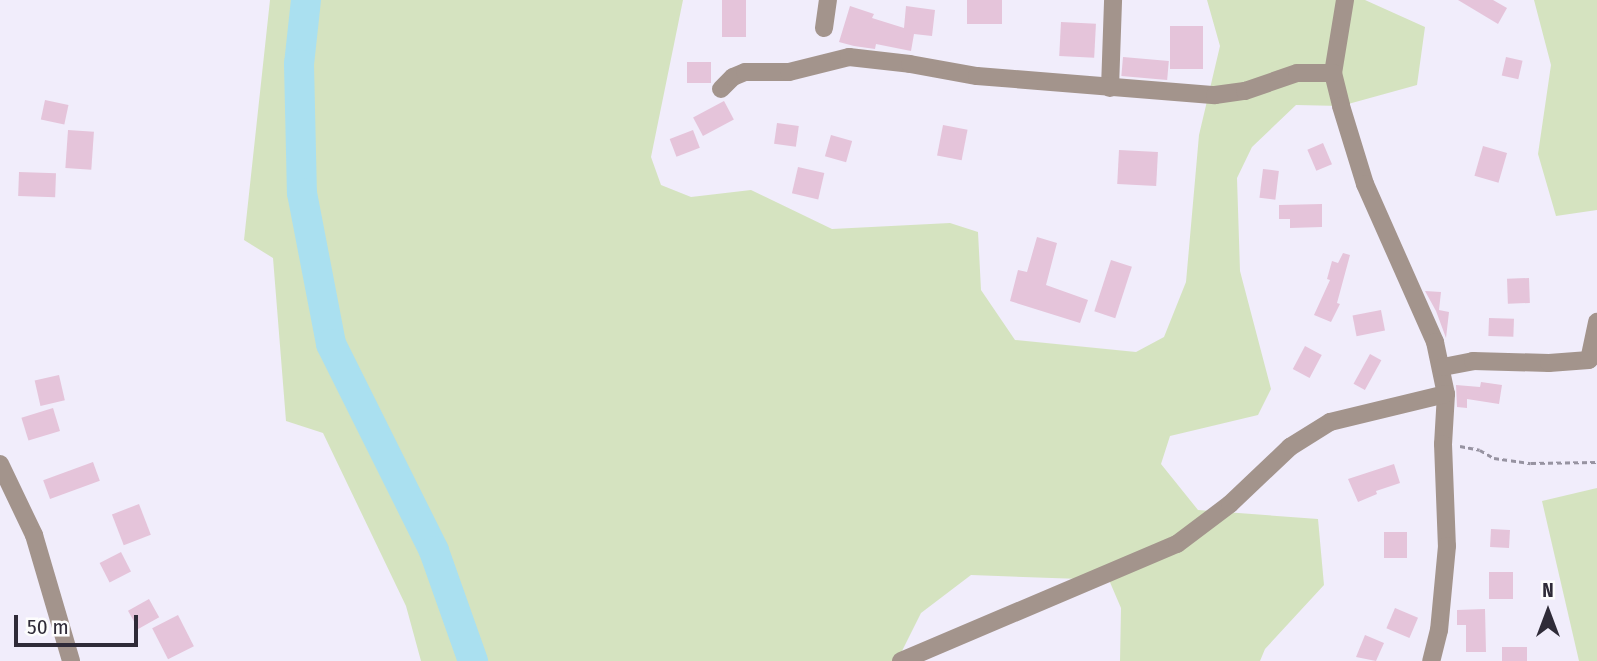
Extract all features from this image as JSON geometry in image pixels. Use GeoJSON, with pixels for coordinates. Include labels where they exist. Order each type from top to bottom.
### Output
{"type":"FeatureCollection","features":[{"type":"Feature","properties":{"kind":"street"},"geometry":{"type":"LineString","coordinates":[[824,28],[828,0]]}},
{"type":"Feature","properties":{"kind":"street"},"geometry":{"type":"LineString","coordinates":[[1110,88],[1113,0]]}},
{"type":"Feature","properties":{"kind":"street"},"geometry":{"type":"LineString","coordinates":[[1345,0],[1333,73],[1365,184],[1443,367],[1446,394],[1443,444],[1447,546],[1439,630],[1431,661]]}},
{"type":"Feature","properties":{"kind":"street"},"geometry":{"type":"LineString","coordinates":[[721,89],[733,77],[745,72],[789,72],[849,58],[910,64],[977,76],[1214,95],[1245,92],[1297,73],[1333,73]]}},
{"type":"Feature","properties":{"kind":"street"},"geometry":{"type":"LineString","coordinates":[[1443,367],[1473,361],[1549,363],[1590,360],[1597,322]]}},
{"type":"Feature","properties":{"kind":"street"},"geometry":{"type":"LineString","coordinates":[[901,661],[1134,565],[1177,544],[1230,504],[1290,447],[1330,422],[1446,394]]}},
{"type":"Feature","properties":{"kind":"street"},"geometry":{"type":"LineString","coordinates":[[0,464],[34,535],[71,661]]}},
{"type":"Feature","properties":{"kind":"path"},"geometry":{"type":"LineString","coordinates":[[1443,444],[1442,442],[1480,450],[1494,458],[1531,463],[1597,462]]}},
{"type":"Feature","properties":{"kind":"green space"},"geometry":{"type":"Polygon","coordinates":[[[270,0],[683,0],[651,157],[661,185],[691,197],[751,190],[832,229],[950,223],[978,232],[981,290],[1015,340],[1136,352],[1164,337],[1186,282],[1199,135],[1220,46],[1207,0],[1365,0],[1425,27],[1417,85],[1341,106],[1296,105],[1252,147],[1237,178],[1240,271],[1271,389],[1258,415],[1170,436],[1161,464],[1198,510],[1318,519],[1324,585],[1265,649],[1260,661],[1120,661],[1121,608],[1109,580],[971,575],[921,613],[897,661],[421,661],[406,606],[323,433],[286,421],[273,258],[244,240],[270,0]]]}},
{"type":"Feature","properties":{"kind":"green space"},"geometry":{"type":"Polygon","coordinates":[[[1534,0],[1597,0],[1597,210],[1556,216],[1538,154],[1551,65],[1534,0]]]}},
{"type":"Feature","properties":{"kind":"green space"},"geometry":{"type":"Polygon","coordinates":[[[1597,488],[1597,661],[1579,661],[1542,501],[1597,488]]]}},
{"type":"Feature","properties":{"kind":"building"},"geometry":{"type":"Polygon","coordinates":[[[722,0],[746,0],[746,37],[722,37],[722,0]]]}},
{"type":"Feature","properties":{"kind":"building"},"geometry":{"type":"Polygon","coordinates":[[[967,0],[1002,0],[1002,24],[967,24],[967,0]]]}},
{"type":"Feature","properties":{"kind":"building"},"geometry":{"type":"Polygon","coordinates":[[[1458,0],[1493,0],[1507,8],[1498,24],[1458,0]]]}},
{"type":"Feature","properties":{"kind":"building"},"geometry":{"type":"Polygon","coordinates":[[[850,6],[874,14],[872,18],[904,28],[906,6],[935,10],[932,36],[914,34],[911,51],[876,44],[875,49],[839,42],[850,6]]]}},
{"type":"Feature","properties":{"kind":"building"},"geometry":{"type":"Polygon","coordinates":[[[1061,22],[1096,24],[1094,58],[1059,56],[1061,22]]]}},
{"type":"Feature","properties":{"kind":"building"},"geometry":{"type":"Polygon","coordinates":[[[1170,26],[1203,26],[1203,69],[1170,69],[1170,26]]]}},
{"type":"Feature","properties":{"kind":"building"},"geometry":{"type":"Polygon","coordinates":[[[1123,57],[1169,61],[1167,80],[1121,76],[1123,57]]]}},
{"type":"Feature","properties":{"kind":"building"},"geometry":{"type":"Polygon","coordinates":[[[1506,57],[1523,61],[1518,79],[1502,76],[1506,57]]]}},
{"type":"Feature","properties":{"kind":"building"},"geometry":{"type":"Polygon","coordinates":[[[687,62],[711,62],[711,83],[687,83],[687,62]]]}},
{"type":"Feature","properties":{"kind":"building"},"geometry":{"type":"Polygon","coordinates":[[[45,100],[68,105],[64,125],[41,120],[45,100]]]}},
{"type":"Feature","properties":{"kind":"building"},"geometry":{"type":"Polygon","coordinates":[[[724,101],[734,120],[703,136],[693,117],[724,101]]]}},
{"type":"Feature","properties":{"kind":"building"},"geometry":{"type":"Polygon","coordinates":[[[777,123],[799,126],[796,147],[774,144],[777,123]]]}},
{"type":"Feature","properties":{"kind":"building"},"geometry":{"type":"Polygon","coordinates":[[[943,125],[968,130],[962,160],[937,155],[943,125]]]}},
{"type":"Feature","properties":{"kind":"building"},"geometry":{"type":"Polygon","coordinates":[[[68,130],[94,132],[91,170],[65,168],[68,130]]]}},
{"type":"Feature","properties":{"kind":"building"},"geometry":{"type":"Polygon","coordinates":[[[693,130],[700,148],[676,157],[670,139],[693,130]]]}},
{"type":"Feature","properties":{"kind":"building"},"geometry":{"type":"Polygon","coordinates":[[[831,135],[852,141],[846,162],[825,156],[831,135]]]}},
{"type":"Feature","properties":{"kind":"building"},"geometry":{"type":"Polygon","coordinates":[[[1323,143],[1332,164],[1316,171],[1307,150],[1323,143]]]}},
{"type":"Feature","properties":{"kind":"building"},"geometry":{"type":"Polygon","coordinates":[[[1483,146],[1507,153],[1498,183],[1474,176],[1483,146]]]}},
{"type":"Feature","properties":{"kind":"building"},"geometry":{"type":"Polygon","coordinates":[[[1119,150],[1158,152],[1156,186],[1117,184],[1119,150]]]}},
{"type":"Feature","properties":{"kind":"building"},"geometry":{"type":"Polygon","coordinates":[[[798,167],[824,173],[818,199],[792,193],[798,167]]]}},
{"type":"Feature","properties":{"kind":"building"},"geometry":{"type":"Polygon","coordinates":[[[1263,169],[1279,171],[1275,200],[1259,198],[1263,169]]]}},
{"type":"Feature","properties":{"kind":"building"},"geometry":{"type":"Polygon","coordinates":[[[19,172],[56,173],[55,197],[18,196],[19,172]]]}},
{"type":"Feature","properties":{"kind":"building"},"geometry":{"type":"Polygon","coordinates":[[[1322,204],[1322,227],[1290,228],[1290,219],[1279,219],[1279,205],[1322,204]]]}},
{"type":"Feature","properties":{"kind":"building"},"geometry":{"type":"Polygon","coordinates":[[[1037,237],[1057,243],[1046,285],[1088,300],[1080,323],[1010,301],[1018,270],[1027,272],[1037,237]]]}},
{"type":"Feature","properties":{"kind":"building"},"geometry":{"type":"Polygon","coordinates":[[[1343,253],[1350,255],[1337,303],[1340,304],[1331,322],[1314,315],[1330,280],[1327,279],[1332,261],[1338,263],[1343,253]]]}},
{"type":"Feature","properties":{"kind":"building"},"geometry":{"type":"Polygon","coordinates":[[[1111,260],[1132,267],[1115,318],[1094,311],[1111,260]]]}},
{"type":"Feature","properties":{"kind":"building"},"geometry":{"type":"Polygon","coordinates":[[[1529,278],[1530,303],[1508,304],[1507,279],[1529,278]]]}},
{"type":"Feature","properties":{"kind":"building"},"geometry":{"type":"Polygon","coordinates":[[[1425,291],[1441,292],[1439,310],[1449,312],[1446,338],[1436,311],[1425,291]]]}},
{"type":"Feature","properties":{"kind":"building"},"geometry":{"type":"Polygon","coordinates":[[[1381,310],[1385,331],[1357,336],[1353,316],[1381,310]]]}},
{"type":"Feature","properties":{"kind":"building"},"geometry":{"type":"Polygon","coordinates":[[[1489,318],[1514,319],[1513,337],[1488,336],[1489,318]]]}},
{"type":"Feature","properties":{"kind":"building"},"geometry":{"type":"Polygon","coordinates":[[[1305,346],[1322,355],[1310,378],[1293,369],[1305,346]]]}},
{"type":"Feature","properties":{"kind":"building"},"geometry":{"type":"Polygon","coordinates":[[[1370,354],[1381,360],[1365,390],[1354,384],[1370,354]]]}},
{"type":"Feature","properties":{"kind":"building"},"geometry":{"type":"Polygon","coordinates":[[[59,375],[65,400],[40,406],[35,381],[59,375]]]}},
{"type":"Feature","properties":{"kind":"building"},"geometry":{"type":"Polygon","coordinates":[[[1481,382],[1502,385],[1499,404],[1467,399],[1467,408],[1457,407],[1456,385],[1480,387],[1481,382]]]}},
{"type":"Feature","properties":{"kind":"building"},"geometry":{"type":"Polygon","coordinates":[[[53,408],[60,431],[28,441],[21,418],[53,408]]]}},
{"type":"Feature","properties":{"kind":"building"},"geometry":{"type":"Polygon","coordinates":[[[93,462],[100,481],[50,499],[43,480],[93,462]]]}},
{"type":"Feature","properties":{"kind":"building"},"geometry":{"type":"Polygon","coordinates":[[[1394,464],[1400,483],[1376,491],[1377,494],[1358,502],[1348,479],[1394,464]]]}},
{"type":"Feature","properties":{"kind":"building"},"geometry":{"type":"Polygon","coordinates":[[[139,504],[151,535],[124,545],[112,514],[139,504]]]}},
{"type":"Feature","properties":{"kind":"building"},"geometry":{"type":"Polygon","coordinates":[[[1491,529],[1510,530],[1509,548],[1490,547],[1491,529]]]}},
{"type":"Feature","properties":{"kind":"building"},"geometry":{"type":"Polygon","coordinates":[[[1384,532],[1407,532],[1407,558],[1384,558],[1384,532]]]}},
{"type":"Feature","properties":{"kind":"building"},"geometry":{"type":"Polygon","coordinates":[[[121,552],[131,572],[110,582],[100,563],[121,552]]]}},
{"type":"Feature","properties":{"kind":"building"},"geometry":{"type":"Polygon","coordinates":[[[1489,572],[1513,572],[1513,599],[1489,599],[1489,572]]]}},
{"type":"Feature","properties":{"kind":"building"},"geometry":{"type":"Polygon","coordinates":[[[149,599],[159,617],[138,629],[128,611],[149,599]]]}},
{"type":"Feature","properties":{"kind":"building"},"geometry":{"type":"Polygon","coordinates":[[[1395,608],[1418,618],[1409,638],[1386,628],[1395,608]]]}},
{"type":"Feature","properties":{"kind":"building"},"geometry":{"type":"Polygon","coordinates":[[[1485,609],[1486,652],[1466,652],[1466,625],[1457,625],[1457,610],[1485,609]]]}},
{"type":"Feature","properties":{"kind":"building"},"geometry":{"type":"Polygon","coordinates":[[[178,615],[194,646],[168,659],[152,628],[178,615]]]}},
{"type":"Feature","properties":{"kind":"building"},"geometry":{"type":"Polygon","coordinates":[[[1365,635],[1384,643],[1376,661],[1356,657],[1365,635]]]}},
{"type":"Feature","properties":{"kind":"building"},"geometry":{"type":"Polygon","coordinates":[[[1502,647],[1527,647],[1527,661],[1502,661],[1502,647]]]}},
{"type":"Feature","properties":{"kind":"waterway"},"geometry":{"type":"LineString","coordinates":[[306,0],[299,64],[302,193],[331,344],[434,551],[473,661]]}}]}
